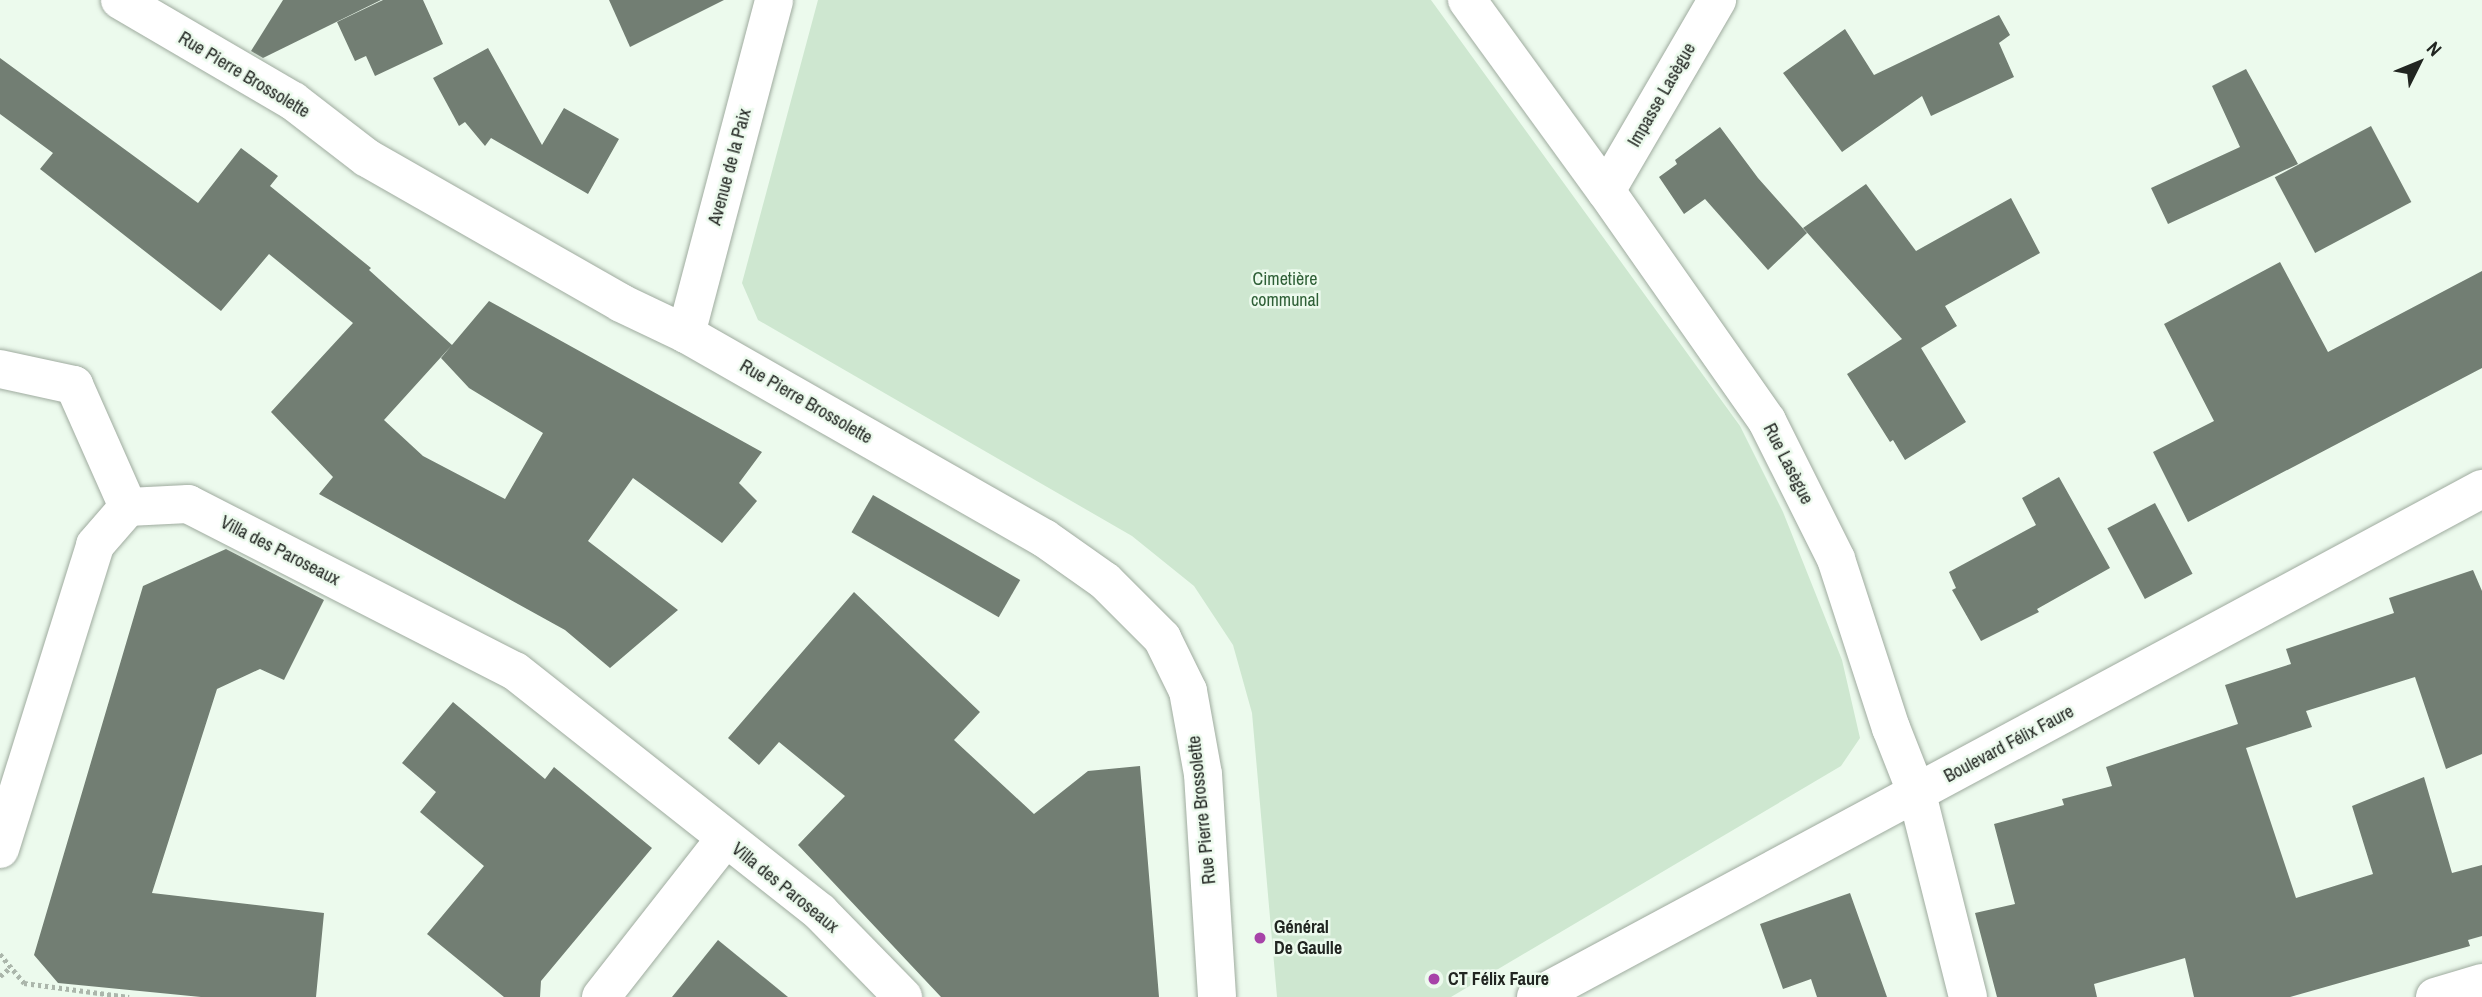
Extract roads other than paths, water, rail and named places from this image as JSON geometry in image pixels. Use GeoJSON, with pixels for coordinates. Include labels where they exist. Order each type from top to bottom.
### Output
{"type":"FeatureCollection","features":[{"type":"Feature","properties":{"kind":"street","name":"Rue Pierre Brossolette"},"geometry":{"type":"LineString","coordinates":[[120,0],[293,101],[367,158],[621,303],[686,334],[1044,538],[1105,581],[1163,638],[1188,691],[1203,774],[1217,997]]}},
{"type":"Feature","properties":{"kind":"street","name":"Avenue de la Paix"},"geometry":{"type":"LineString","coordinates":[[686,334],[774,0]]}},
{"type":"Feature","properties":{"kind":"street","name":"Rue Lasègue"},"geometry":{"type":"LineString","coordinates":[[1467,0],[1606,191],[1767,421],[1836,559],[1891,728],[1917,794],[1968,997]]}},
{"type":"Feature","properties":{"kind":"street","name":"Impasse Lasègue"},"geometry":{"type":"LineString","coordinates":[[1606,191],[1717,0]]}},
{"type":"Feature","properties":{"kind":"street"},"geometry":{"type":"LineString","coordinates":[[0,369],[75,385],[128,507],[95,545],[0,849]]}},
{"type":"Feature","properties":{"kind":"street","name":"Boulevard Félix Faure"},"geometry":{"type":"LineString","coordinates":[[1536,997],[2482,489]]}},
{"type":"Feature","properties":{"kind":"street","name":"Villa des Paroseaux"},"geometry":{"type":"LineString","coordinates":[[128,507],[188,504],[515,671],[820,912],[903,997]]}},
{"type":"Feature","properties":{"kind":"street","name":"Villa des Paroseaux"},"geometry":{"type":"LineString","coordinates":[[601,997],[725,839]]}},
{"type":"Feature","properties":{"kind":"street"},"geometry":{"type":"LineString","coordinates":[[2435,997],[2482,982]]}},
{"type":"Feature","properties":{"kind":"place","name":"Général De Gaulle"},"geometry":{"type":"Point","coordinates":[1260,938]}},
{"type":"Feature","properties":{"kind":"place","name":"CT Félix Faure"},"geometry":{"type":"Point","coordinates":[1434,979]}},
{"type":"Feature","properties":{"kind":"park label","name":"Cimetière communal"},"geometry":{"type":"Point","coordinates":[1285,290]}}]}
